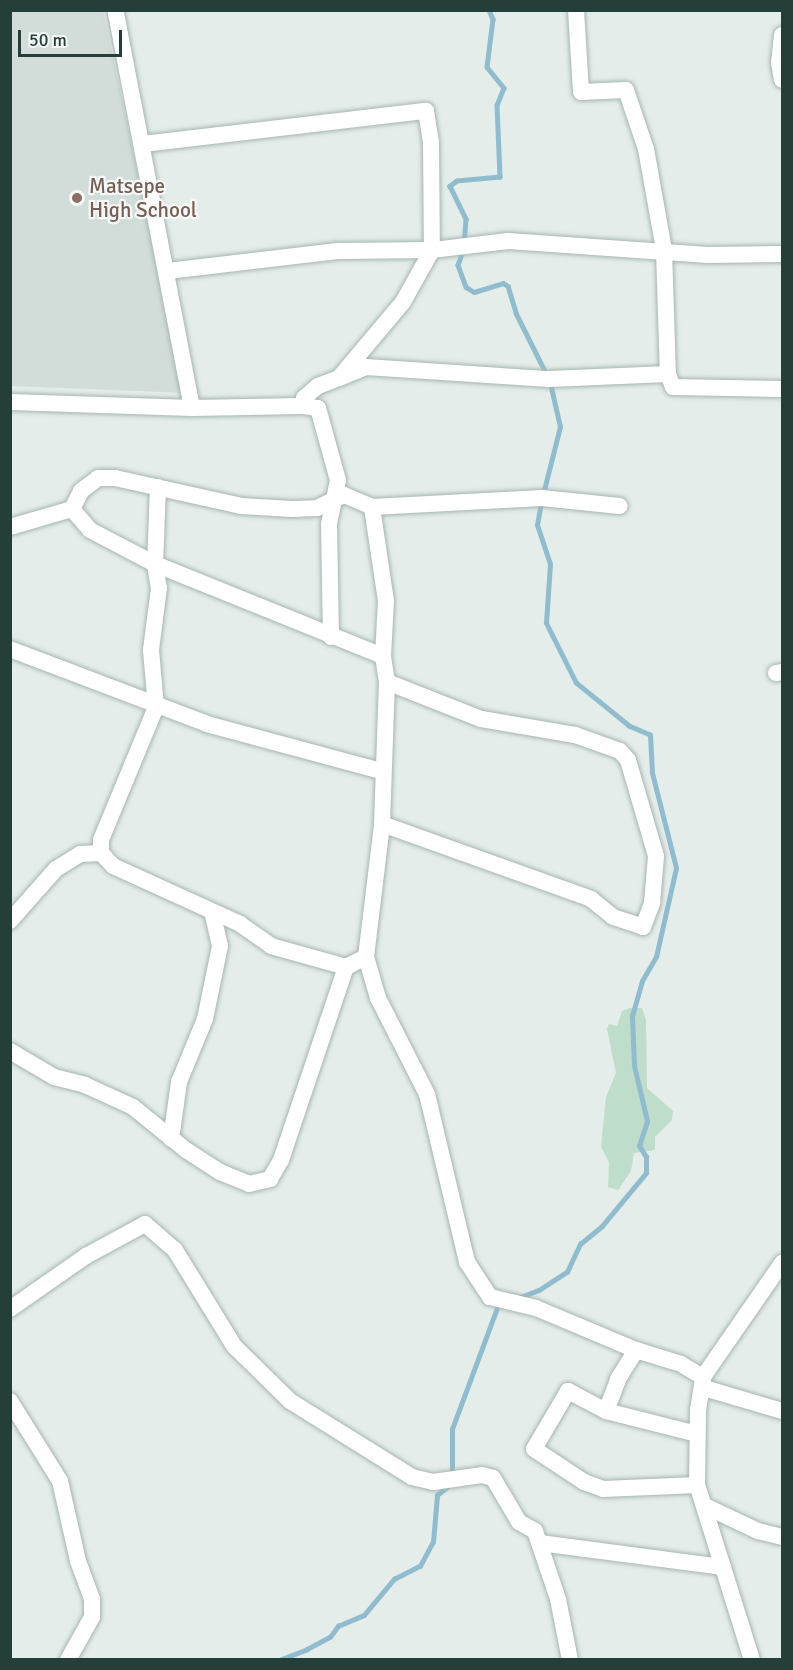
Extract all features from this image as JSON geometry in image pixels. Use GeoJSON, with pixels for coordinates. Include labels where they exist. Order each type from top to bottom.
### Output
{"type":"FeatureCollection","features":[{"type":"Feature","properties":{"kind":"street"},"geometry":{"type":"LineString","coordinates":[[115,10],[136,126],[143,144],[192,408]]}},
{"type":"Feature","properties":{"kind":"street"},"geometry":{"type":"LineString","coordinates":[[576,10],[581,92],[626,90],[631,94],[652,177],[664,250],[668,374],[674,387],[783,389]]}},
{"type":"Feature","properties":{"kind":"street"},"geometry":{"type":"LineString","coordinates":[[783,35],[779,63],[783,80]]}},
{"type":"Feature","properties":{"kind":"street"},"geometry":{"type":"LineString","coordinates":[[143,144],[426,111],[431,143],[432,250],[404,302],[339,378]]}},
{"type":"Feature","properties":{"kind":"street"},"geometry":{"type":"LineString","coordinates":[[167,271],[338,251],[432,250],[508,241],[664,250],[708,255],[783,254]]}},
{"type":"Feature","properties":{"kind":"street"},"geometry":{"type":"LineString","coordinates":[[303,406],[304,398],[318,386],[366,367],[549,379],[668,374]]}},
{"type":"Feature","properties":{"kind":"street"},"geometry":{"type":"LineString","coordinates":[[10,402],[192,408],[303,406],[318,408],[338,480],[329,524],[331,637]]}},
{"type":"Feature","properties":{"kind":"street"},"geometry":{"type":"LineString","coordinates":[[10,527],[72,508],[81,491],[98,478],[158,487],[241,506],[282,509],[317,508],[345,495],[372,507],[542,498],[620,506]]}},
{"type":"Feature","properties":{"kind":"street"},"geometry":{"type":"LineString","coordinates":[[158,487],[155,564],[159,588],[151,650],[156,707],[101,840],[101,853],[113,866],[240,924],[271,946],[346,967],[366,957]]}},
{"type":"Feature","properties":{"kind":"street"},"geometry":{"type":"LineString","coordinates":[[372,507],[386,601],[383,656],[387,682],[381,771],[382,824],[366,957],[378,998],[426,1094],[467,1262],[490,1297],[536,1308],[636,1350],[681,1364],[703,1382],[783,1411]]}},
{"type":"Feature","properties":{"kind":"street"},"geometry":{"type":"LineString","coordinates":[[72,508],[90,530],[155,564],[331,637],[383,656]]}},
{"type":"Feature","properties":{"kind":"street"},"geometry":{"type":"LineString","coordinates":[[10,649],[71,670],[95,684],[207,724],[381,771]]}},
{"type":"Feature","properties":{"kind":"street"},"geometry":{"type":"LineString","coordinates":[[382,824],[591,899],[613,917],[643,927],[652,903],[656,856],[628,760],[620,751],[575,735],[481,719],[387,682]]}},
{"type":"Feature","properties":{"kind":"street"},"geometry":{"type":"LineString","coordinates":[[10,921],[56,869],[80,854],[101,853]]}},
{"type":"Feature","properties":{"kind":"street"},"geometry":{"type":"LineString","coordinates":[[171,1139],[179,1082],[205,1019],[220,946],[212,912]]}},
{"type":"Feature","properties":{"kind":"street"},"geometry":{"type":"LineString","coordinates":[[10,1051],[54,1077],[85,1085],[134,1107],[171,1139],[220,1172],[249,1184],[270,1179],[285,1148],[346,967]]}},
{"type":"Feature","properties":{"kind":"street"},"geometry":{"type":"LineString","coordinates":[[10,1309],[86,1256],[145,1224],[175,1250],[234,1347],[290,1401],[412,1477],[433,1482],[482,1475],[493,1478],[519,1522],[536,1531],[558,1599],[570,1659]]}},
{"type":"Feature","properties":{"kind":"street"},"geometry":{"type":"LineString","coordinates":[[752,1659],[697,1485],[697,1434],[703,1382],[783,1263]]}},
{"type":"Feature","properties":{"kind":"street"},"geometry":{"type":"LineString","coordinates":[[606,1411],[618,1379],[636,1350]]}},
{"type":"Feature","properties":{"kind":"street"},"geometry":{"type":"LineString","coordinates":[[697,1434],[606,1411],[568,1391],[534,1449],[603,1489],[697,1485]]}},
{"type":"Feature","properties":{"kind":"street"},"geometry":{"type":"LineString","coordinates":[[10,1401],[60,1481],[78,1561],[92,1599],[92,1617],[68,1659]]}},
{"type":"Feature","properties":{"kind":"street"},"geometry":{"type":"LineString","coordinates":[[705,1506],[758,1531],[783,1537]]}},
{"type":"Feature","properties":{"kind":"street"},"geometry":{"type":"LineString","coordinates":[[540,1543],[723,1567]]}},
{"type":"Feature","properties":{"kind":"shaded area","name":"Matsepe High School"},"geometry":{"type":"Polygon","coordinates":[[[11,11],[103,11],[185,393],[11,386],[11,11]]]}},
{"type":"Feature","properties":{"kind":"green space"},"geometry":{"type":"Polygon","coordinates":[[[642,1008],[646,1020],[647,1088],[673,1111],[672,1120],[655,1137],[655,1150],[634,1153],[631,1171],[618,1190],[608,1187],[609,1162],[601,1147],[606,1097],[616,1073],[607,1029],[609,1024],[617,1026],[622,1011],[642,1008]]]}},
{"type":"Feature","properties":{"kind":"waterway"},"geometry":{"type":"LineString","coordinates":[[489,10],[493,19],[487,67],[504,88],[497,105],[500,177],[457,181],[450,186],[466,219],[464,248],[458,265],[466,287],[474,292],[503,283],[508,286],[516,313],[547,375]]}},
{"type":"Feature","properties":{"kind":"waterway"},"geometry":{"type":"LineString","coordinates":[[543,494],[560,427],[550,383]]}},
{"type":"Feature","properties":{"kind":"waterway"},"geometry":{"type":"LineString","coordinates":[[518,1298],[539,1290],[567,1272],[580,1244],[602,1226],[646,1173],[646,1157],[639,1146],[647,1121],[634,1066],[632,1016],[642,981],[656,957],[676,868],[652,773],[650,735],[629,726],[576,683],[546,623],[550,564],[537,525],[541,503]]}},
{"type":"Feature","properties":{"kind":"waterway"},"geometry":{"type":"LineString","coordinates":[[452,1476],[452,1429],[498,1305]]}},
{"type":"Feature","properties":{"kind":"waterway"},"geometry":{"type":"LineString","coordinates":[[279,1660],[330,1637],[338,1626],[364,1615],[394,1579],[420,1566],[433,1542],[437,1495],[448,1486]]}},
{"type":"Feature","properties":{"kind":"place","name":"Matsepe High School"},"geometry":{"type":"Point","coordinates":[77,198]}}]}
